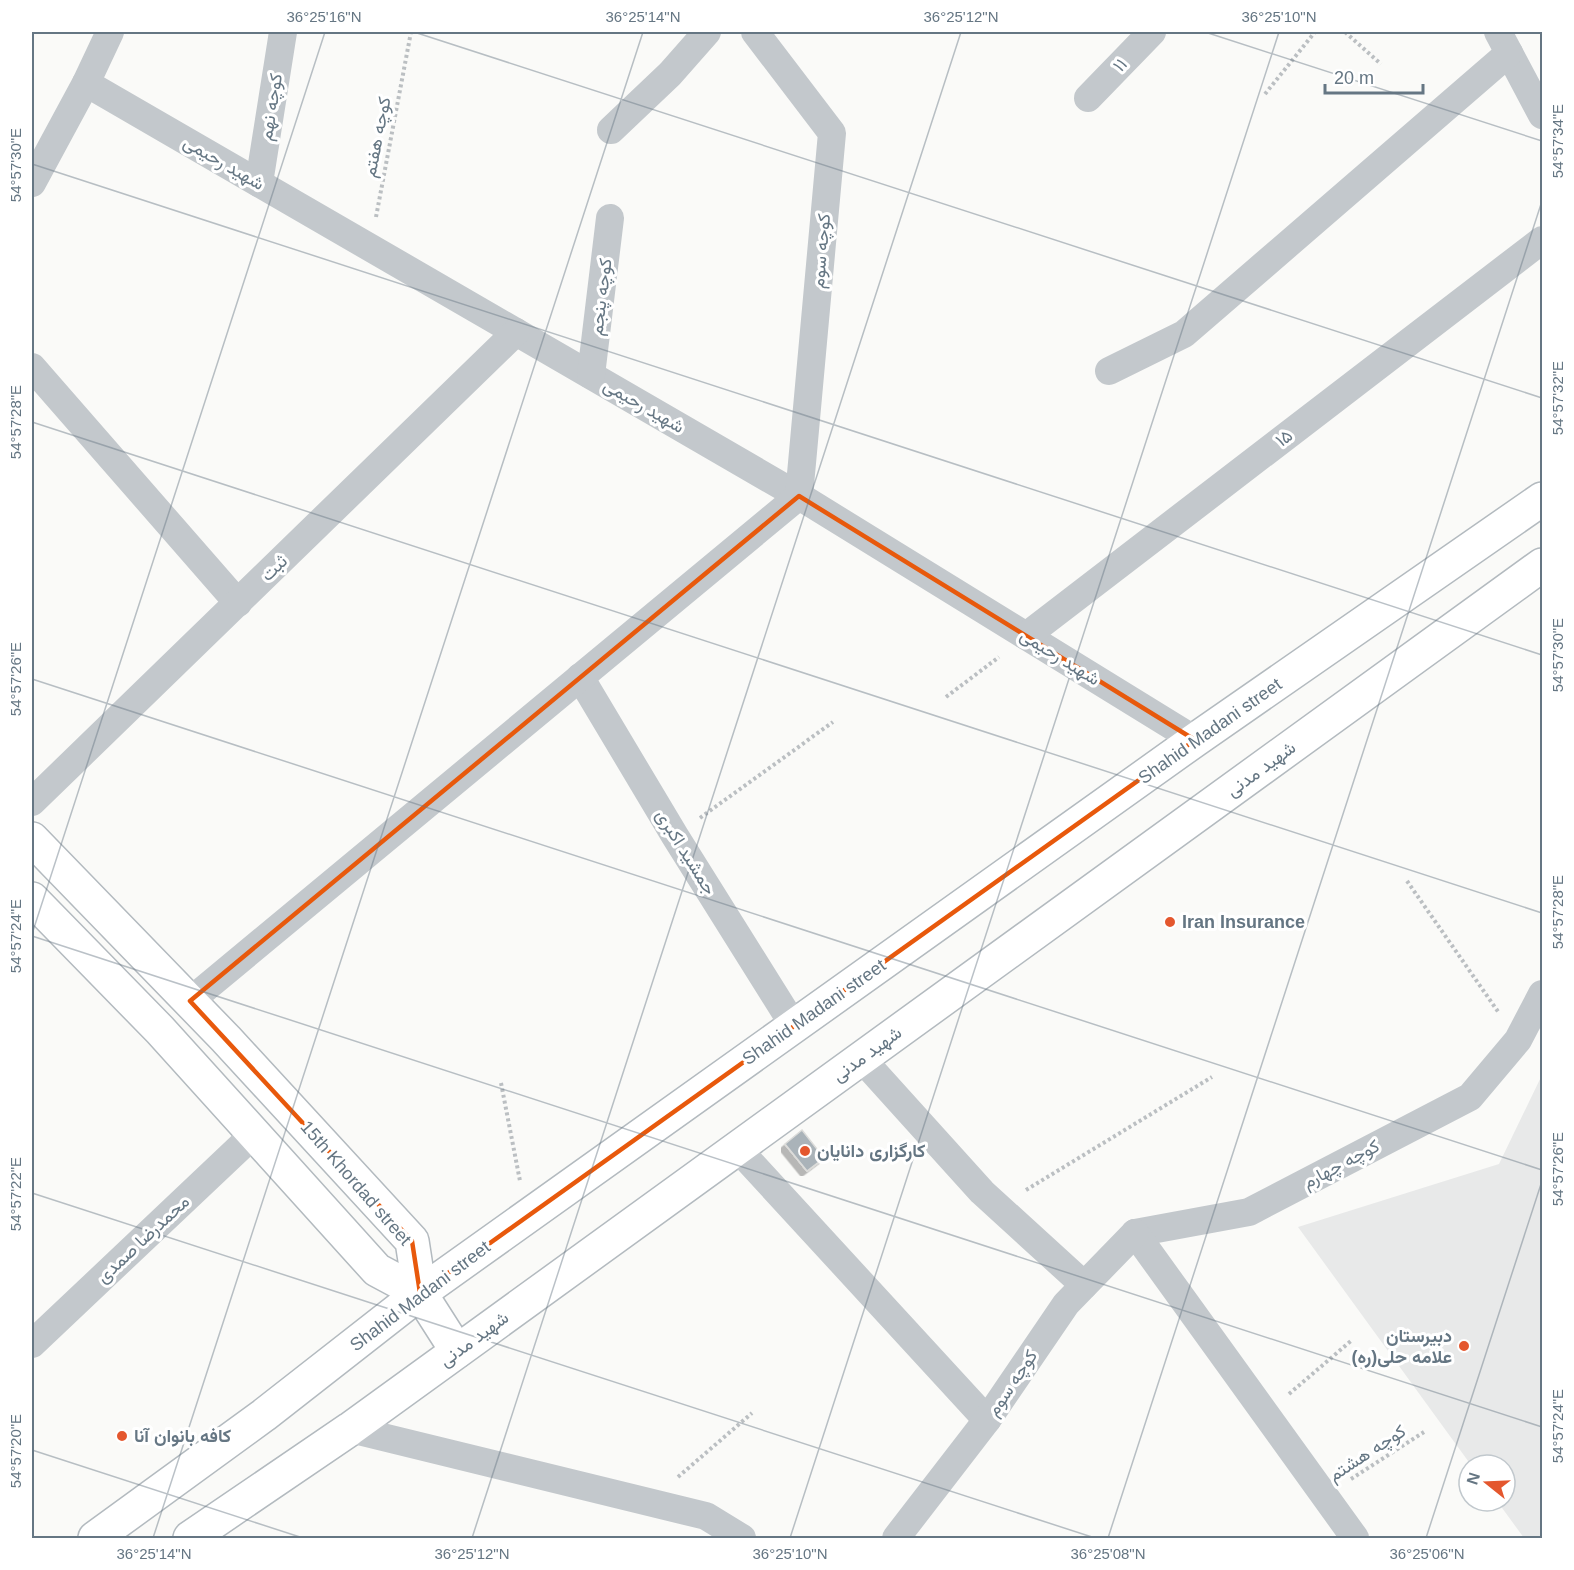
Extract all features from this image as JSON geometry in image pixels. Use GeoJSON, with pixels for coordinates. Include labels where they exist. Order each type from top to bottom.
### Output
{"type":"FeatureCollection","features":[{"type":"Feature","properties":{"kind":"main road","name":"Shahid Madani street"},"geometry":{"type":"LineString","coordinates":[[96,1539],[264,1415],[420,1293],[1195,740],[1542,499]]}},
{"type":"Feature","properties":{"kind":"main road","name":"شهید مدنی"},"geometry":{"type":"LineString","coordinates":[[190,1539],[350,1429],[1542,565]]}},
{"type":"Feature","properties":{"kind":"main road","name":"15th Khordad street"},"geometry":{"type":"LineString","coordinates":[[32,839],[190,1001],[412,1241],[420,1293]]}},
{"type":"Feature","properties":{"kind":"main road"},"geometry":{"type":"LineString","coordinates":[[32,898],[160,1030],[377,1270],[420,1293],[457,1351]]}},
{"type":"Feature","properties":{"kind":"street"},"geometry":{"type":"LineString","coordinates":[[34,173],[86,83],[110,32]]}},
{"type":"Feature","properties":{"kind":"street","name":"کوچه نهم"},"geometry":{"type":"LineString","coordinates":[[259,183],[283,32]]}},
{"type":"Feature","properties":{"kind":"street"},"geometry":{"type":"LineString","coordinates":[[611,130],[670,74],[706,32]]}},
{"type":"Feature","properties":{"kind":"street","name":"کوچه سوم"},"geometry":{"type":"LineString","coordinates":[[755,32],[832,133],[799,496]]}},
{"type":"Feature","properties":{"kind":"street","name":"۱۱"},"geometry":{"type":"LineString","coordinates":[[1088,98],[1152,32]]}},
{"type":"Feature","properties":{"kind":"street"},"geometry":{"type":"LineString","coordinates":[[1108,371],[1184,334],[1503,42],[1542,115]]}},
{"type":"Feature","properties":{"kind":"street","name":"شهید رحیمی"},"geometry":{"type":"LineString","coordinates":[[86,83],[799,496],[1195,740]]}},
{"type":"Feature","properties":{"kind":"street","name":"کوچه پنجم"},"geometry":{"type":"LineString","coordinates":[[591,375],[610,218]]}},
{"type":"Feature","properties":{"kind":"street","name":"۱۵"},"geometry":{"type":"LineString","coordinates":[[1026,636],[1542,240]]}},
{"type":"Feature","properties":{"kind":"street","name":"ثبت"},"geometry":{"type":"LineString","coordinates":[[32,802],[516,332]]}},
{"type":"Feature","properties":{"kind":"street"},"geometry":{"type":"LineString","coordinates":[[32,367],[238,603]]}},
{"type":"Feature","properties":{"kind":"street"},"geometry":{"type":"LineString","coordinates":[[190,1001],[799,496]]}},
{"type":"Feature","properties":{"kind":"street","name":"جمشید اکبری"},"geometry":{"type":"LineString","coordinates":[[580,677],[675,836],[794,1026]]}},
{"type":"Feature","properties":{"kind":"street","name":"کوچه چهارم"},"geometry":{"type":"LineString","coordinates":[[1135,1233],[1249,1212],[1470,1097],[1518,1040],[1542,994]]}},
{"type":"Feature","properties":{"kind":"street"},"geometry":{"type":"LineString","coordinates":[[861,1058],[999,1207],[1084,1285]]}},
{"type":"Feature","properties":{"kind":"street","name":"محمدرضا صمدی"},"geometry":{"type":"LineString","coordinates":[[32,1344],[254,1134]]}},
{"type":"Feature","properties":{"kind":"street"},"geometry":{"type":"LineString","coordinates":[[737,1148],[987,1420]]}},
{"type":"Feature","properties":{"kind":"street"},"geometry":{"type":"LineString","coordinates":[[1135,1233],[1325,1496],[1345,1534]]}},
{"type":"Feature","properties":{"kind":"street","name":"کوچه سوم"},"geometry":{"type":"LineString","coordinates":[[896,1539],[987,1420],[1066,1304],[1135,1233]]}},
{"type":"Feature","properties":{"kind":"street"},"geometry":{"type":"LineString","coordinates":[[350,1429],[648,1504],[706,1516],[742,1539]]}},
{"type":"Feature","properties":{"kind":"path","name":"کوچه هفتم"},"geometry":{"type":"LineString","coordinates":[[370,247],[411,32]]}},
{"type":"Feature","properties":{"kind":"path"},"geometry":{"type":"LineString","coordinates":[[1264,94],[1315,32]]}},
{"type":"Feature","properties":{"kind":"path"},"geometry":{"type":"LineString","coordinates":[[1345,32],[1381,64]]}},
{"type":"Feature","properties":{"kind":"path"},"geometry":{"type":"LineString","coordinates":[[946,697],[1026,636]]}},
{"type":"Feature","properties":{"kind":"path"},"geometry":{"type":"LineString","coordinates":[[675,836],[833,722]]}},
{"type":"Feature","properties":{"kind":"path"},"geometry":{"type":"LineString","coordinates":[[1407,881],[1518,1040]]}},
{"type":"Feature","properties":{"kind":"path"},"geometry":{"type":"LineString","coordinates":[[999,1207],[1212,1077]]}},
{"type":"Feature","properties":{"kind":"path"},"geometry":{"type":"LineString","coordinates":[[501,1083],[527,1217]]}},
{"type":"Feature","properties":{"kind":"path"},"geometry":{"type":"LineString","coordinates":[[1266,1414],[1352,1340]]}},
{"type":"Feature","properties":{"kind":"path"},"geometry":{"type":"LineString","coordinates":[[648,1504],[752,1413]]}},
{"type":"Feature","properties":{"kind":"path","name":"کوچه هشتم"},"geometry":{"type":"LineString","coordinates":[[1325,1496],[1424,1432]]}},
{"type":"Feature","properties":{"kind":"highlighted area"},"geometry":{"type":"Polygon","coordinates":[[[799,496],[1195,740],[420,1293],[412,1241],[190,1001],[799,496]]]}},
{"type":"Feature","properties":{"kind":"shaded area","name":"دبیرستان علامه حلی(ره)"},"geometry":{"type":"Polygon","coordinates":[[[1542,1075],[1542,1538],[1524,1538],[1506,1513],[1517,1513],[1517,1453],[1462,1453],[1298,1227],[1499,1164],[1542,1075]]]}},
{"type":"Feature","properties":{"kind":"building","name":"کارگزاری دانایان"},"geometry":{"type":"Polygon","coordinates":[[[802,1130],[824,1158],[807,1171],[785,1144],[802,1130]]]}},
{"type":"Feature","properties":{"kind":"place","name":"Iran Insurance"},"geometry":{"type":"Point","coordinates":[1170,922]}},
{"type":"Feature","properties":{"kind":"place","name":"کارگزاری دانایان"},"geometry":{"type":"Point","coordinates":[805,1151]}},
{"type":"Feature","properties":{"kind":"place","name":"دبیرستان علامه حلی(ره)"},"geometry":{"type":"Point","coordinates":[1464,1346]}},
{"type":"Feature","properties":{"kind":"place","name":"کافه بانوان آنا"},"geometry":{"type":"Point","coordinates":[122,1436]}}]}
